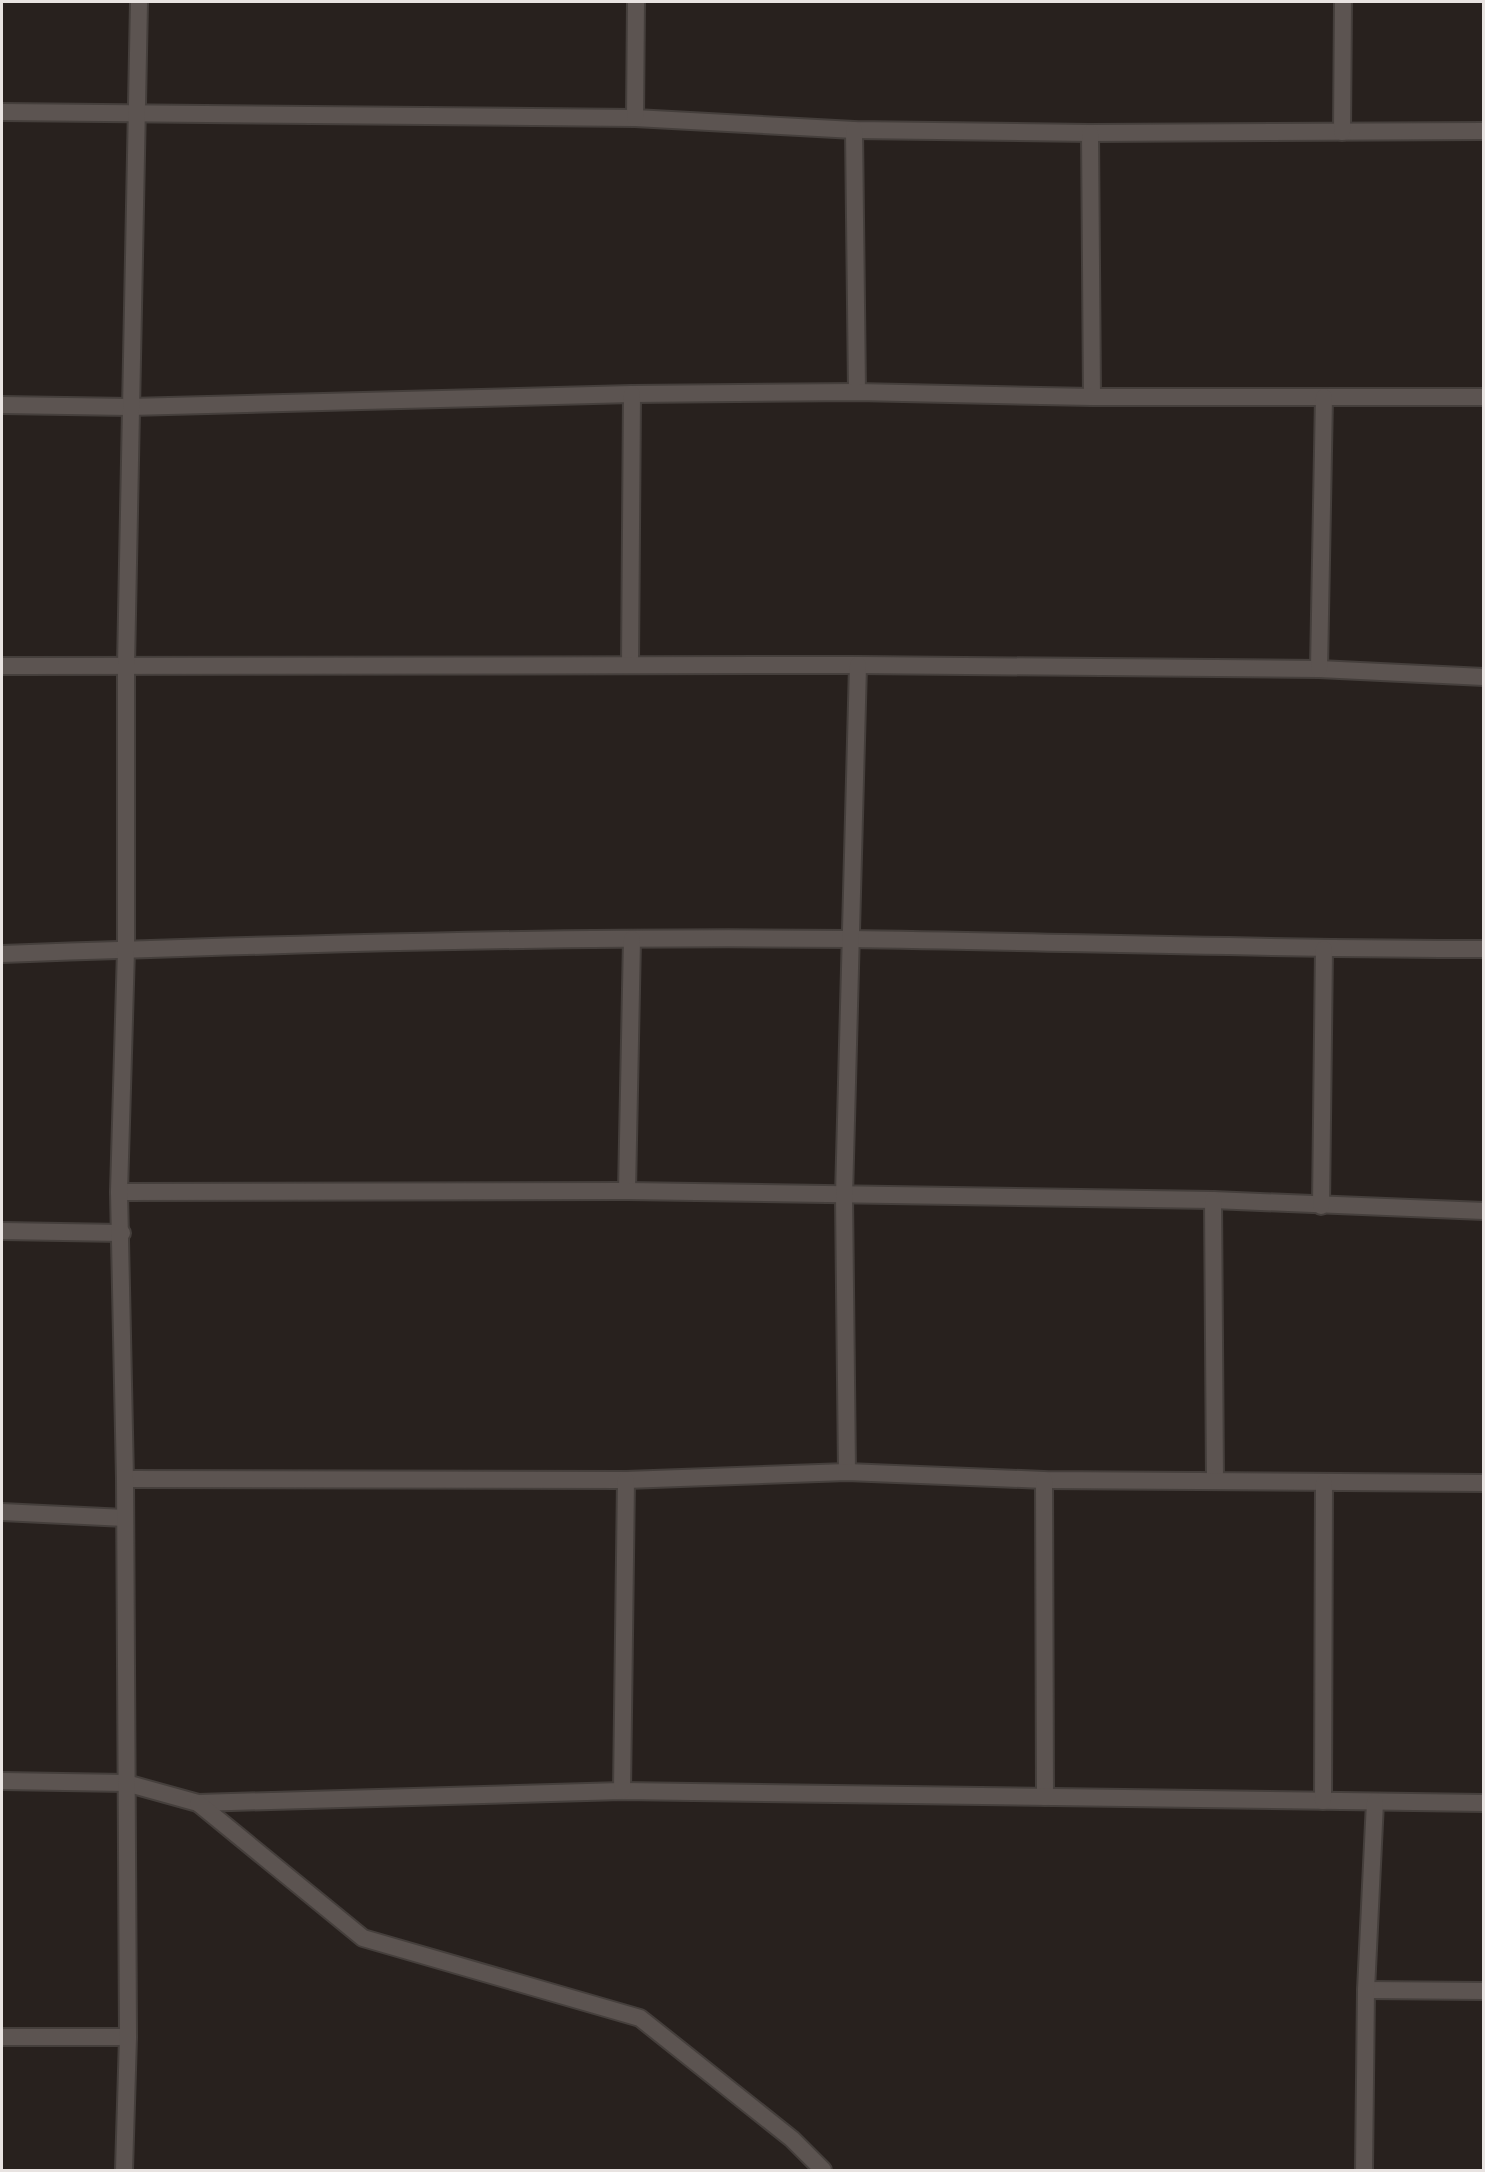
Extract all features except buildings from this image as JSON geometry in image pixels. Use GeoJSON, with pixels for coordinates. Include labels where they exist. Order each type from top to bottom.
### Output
{"type":"FeatureCollection","features":[{"type":"Feature","properties":{"kind":"street"},"geometry":{"type":"LineString","coordinates":[[124,2170],[128,2037],[122,1233],[119,1192],[126,950],[126,665],[139,2]]}},
{"type":"Feature","properties":{"kind":"street"},"geometry":{"type":"LineString","coordinates":[[635,118],[636,2]]}},
{"type":"Feature","properties":{"kind":"street"},"geometry":{"type":"LineString","coordinates":[[1342,132],[1343,2]]}},
{"type":"Feature","properties":{"kind":"street"},"geometry":{"type":"LineString","coordinates":[[2,112],[635,118],[854,130],[1090,133],[1484,131]]}},
{"type":"Feature","properties":{"kind":"street"},"geometry":{"type":"LineString","coordinates":[[854,130],[857,392]]}},
{"type":"Feature","properties":{"kind":"street"},"geometry":{"type":"LineString","coordinates":[[1090,133],[1092,397]]}},
{"type":"Feature","properties":{"kind":"street"},"geometry":{"type":"LineString","coordinates":[[2,405],[130,407],[632,394],[857,392],[1092,397],[1484,397]]}},
{"type":"Feature","properties":{"kind":"street"},"geometry":{"type":"LineString","coordinates":[[630,665],[632,394]]}},
{"type":"Feature","properties":{"kind":"street"},"geometry":{"type":"LineString","coordinates":[[1318,669],[1324,397]]}},
{"type":"Feature","properties":{"kind":"street"},"geometry":{"type":"LineString","coordinates":[[847,1472],[844,1196],[858,665]]}},
{"type":"Feature","properties":{"kind":"street"},"geometry":{"type":"LineString","coordinates":[[2,666],[858,665],[1318,669],[1484,676]]}},
{"type":"Feature","properties":{"kind":"street"},"geometry":{"type":"LineString","coordinates":[[627,1191],[632,939]]}},
{"type":"Feature","properties":{"kind":"street"},"geometry":{"type":"LineString","coordinates":[[2,954],[632,939],[849,939],[1484,950]]}},
{"type":"Feature","properties":{"kind":"street"},"geometry":{"type":"LineString","coordinates":[[1321,1206],[1324,949]]}},
{"type":"Feature","properties":{"kind":"street"},"geometry":{"type":"LineString","coordinates":[[119,1192],[627,1191],[1213,1200],[1484,1211]]}},
{"type":"Feature","properties":{"kind":"street"},"geometry":{"type":"LineString","coordinates":[[1213,1200],[1215,1481]]}},
{"type":"Feature","properties":{"kind":"street"},"geometry":{"type":"LineString","coordinates":[[2,1231],[122,1233]]}},
{"type":"Feature","properties":{"kind":"street"},"geometry":{"type":"LineString","coordinates":[[124,1479],[626,1480],[847,1472],[1044,1480],[1484,1483]]}},
{"type":"Feature","properties":{"kind":"street"},"geometry":{"type":"LineString","coordinates":[[622,1791],[626,1480]]}},
{"type":"Feature","properties":{"kind":"street"},"geometry":{"type":"LineString","coordinates":[[1044,1480],[1045,1797]]}},
{"type":"Feature","properties":{"kind":"street"},"geometry":{"type":"LineString","coordinates":[[1323,1802],[1324,1483]]}},
{"type":"Feature","properties":{"kind":"street"},"geometry":{"type":"LineString","coordinates":[[2,1512],[124,1518]]}},
{"type":"Feature","properties":{"kind":"street"},"geometry":{"type":"LineString","coordinates":[[2,1781],[126,1783],[198,1803],[622,1791],[1484,1803]]}},
{"type":"Feature","properties":{"kind":"street"},"geometry":{"type":"LineString","coordinates":[[1364,2170],[1366,1990],[1375,1802]]}},
{"type":"Feature","properties":{"kind":"street"},"geometry":{"type":"LineString","coordinates":[[198,1803],[363,1938],[640,2018],[792,2139],[823,2170]]}},
{"type":"Feature","properties":{"kind":"street"},"geometry":{"type":"LineString","coordinates":[[1366,1990],[1484,1991]]}},
{"type":"Feature","properties":{"kind":"street"},"geometry":{"type":"LineString","coordinates":[[2,2037],[128,2037]]}}]}
